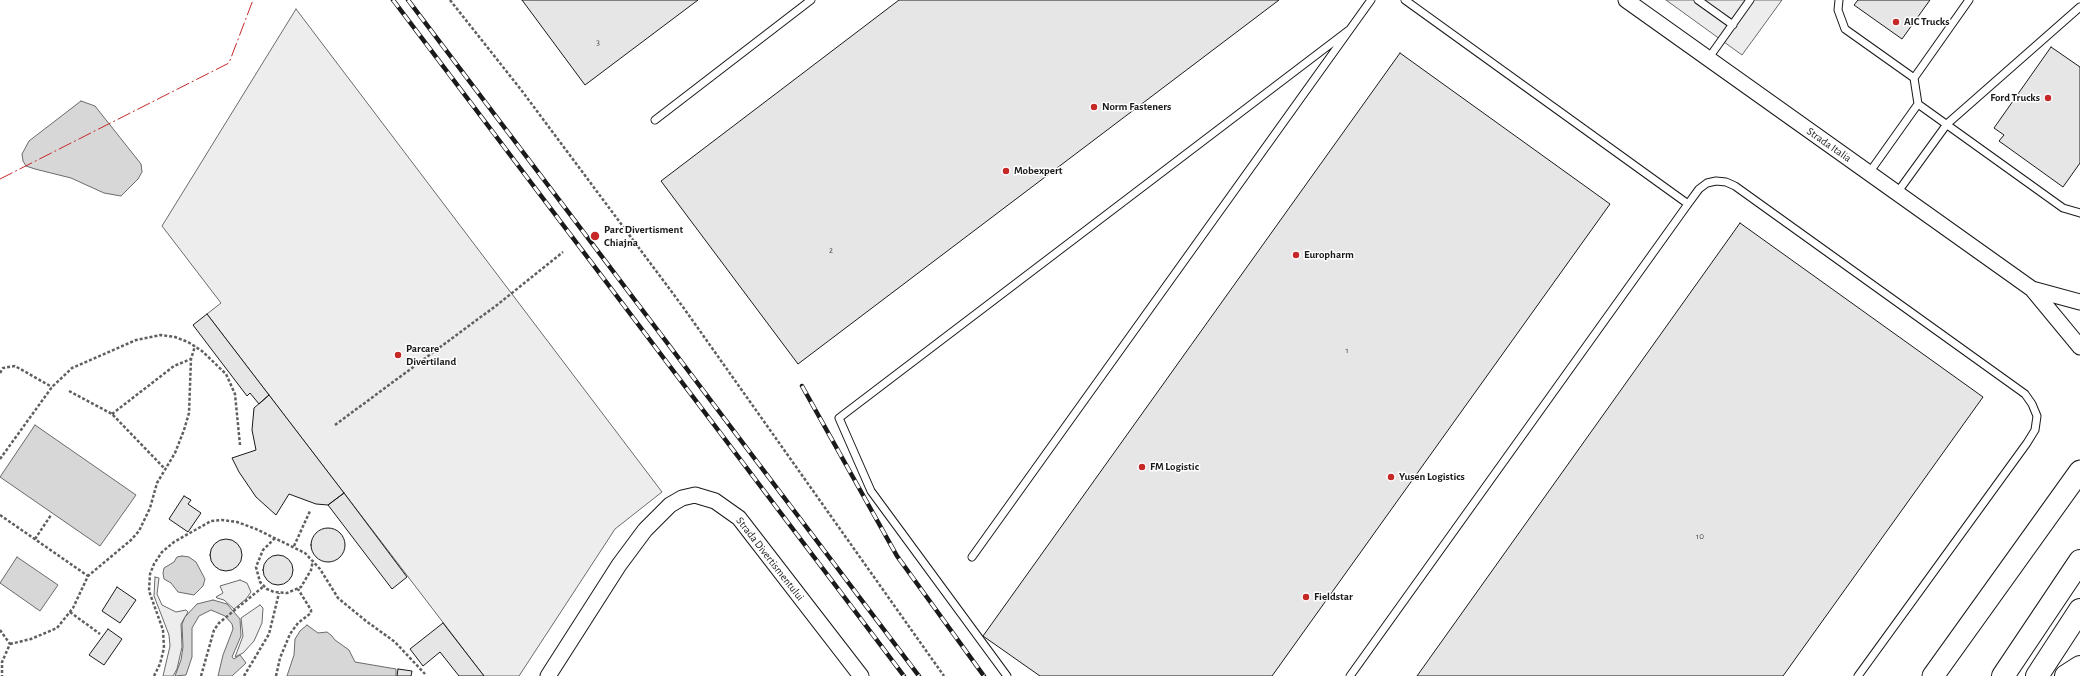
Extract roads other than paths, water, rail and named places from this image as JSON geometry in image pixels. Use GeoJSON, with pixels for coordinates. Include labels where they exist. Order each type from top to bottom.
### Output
{"type":"FeatureCollection","features":[{"type":"Feature","properties":{"kind":"highway"},"geometry":{"type":"LineString","coordinates":[[2003,676],[2080,561]]}},
{"type":"Feature","properties":{"kind":"highway"},"geometry":{"type":"LineString","coordinates":[[2037,676],[2080,610]]}},
{"type":"Feature","properties":{"kind":"highway"},"geometry":{"type":"LineString","coordinates":[[2066,676],[2080,667]]}},
{"type":"Feature","properties":{"kind":"main road"},"geometry":{"type":"LineString","coordinates":[[1933,676],[2080,471]]}},
{"type":"Feature","properties":{"kind":"street","name":"Strada Italia"},"geometry":{"type":"LineString","coordinates":[[1626,0],[2032,289],[2080,347]]}},
{"type":"Feature","properties":{"kind":"street","name":"Strada Italia"},"geometry":{"type":"LineString","coordinates":[[2032,289],[2080,302]]}},
{"type":"Feature","properties":{"kind":"street","name":"Strada Divertismentului"},"geometry":{"type":"LineString","coordinates":[[548,676],[619,565],[645,530],[670,505],[682,498],[695,495],[715,501],[739,518],[861,676]]}},
{"type":"Feature","properties":{"kind":"lane"},"geometry":{"type":"LineString","coordinates":[[655,120],[811,0]]}},
{"type":"Feature","properties":{"kind":"lane"},"geometry":{"type":"LineString","coordinates":[[972,557],[1371,0]]}},
{"type":"Feature","properties":{"kind":"lane"},"geometry":{"type":"LineString","coordinates":[[1405,0],[1688,204]]}},
{"type":"Feature","properties":{"kind":"lane"},"geometry":{"type":"LineString","coordinates":[[1698,0],[1732,25]]}},
{"type":"Feature","properties":{"kind":"lane"},"geometry":{"type":"LineString","coordinates":[[1708,59],[1750,0]]}},
{"type":"Feature","properties":{"kind":"lane"},"geometry":{"type":"LineString","coordinates":[[1838,0],[1838,10],[1845,29],[1914,78]]}},
{"type":"Feature","properties":{"kind":"lane"},"geometry":{"type":"LineString","coordinates":[[1869,173],[1918,104],[1914,78],[1969,0]]}},
{"type":"Feature","properties":{"kind":"lane"},"geometry":{"type":"LineString","coordinates":[[1897,193],[1947,124],[2080,7]]}},
{"type":"Feature","properties":{"kind":"lane"},"geometry":{"type":"LineString","coordinates":[[1007,676],[871,491],[839,418],[1349,30]]}},
{"type":"Feature","properties":{"kind":"lane"},"geometry":{"type":"LineString","coordinates":[[1918,104],[2064,208],[2074,213],[2080,212]]}},
{"type":"Feature","properties":{"kind":"lane"},"geometry":{"type":"LineString","coordinates":[[1350,676],[1688,204],[1707,183],[1716,181],[1726,182],[1735,186],[2025,394],[2038,416],[2035,430],[2027,443],[1858,676]]}},
{"type":"Feature","properties":{"kind":"railway"},"geometry":{"type":"LineString","coordinates":[[393,0],[904,676]]}},
{"type":"Feature","properties":{"kind":"railway"},"geometry":{"type":"LineString","coordinates":[[408,0],[919,676]]}},
{"type":"Feature","properties":{"kind":"railway"},"geometry":{"type":"LineString","coordinates":[[802,386],[897,556],[984,676]]}},
{"type":"Feature","properties":{"kind":"place","name":"AIC Trucks"},"geometry":{"type":"Point","coordinates":[1896,22]}},
{"type":"Feature","properties":{"kind":"place","name":"Ford Trucks"},"geometry":{"type":"Point","coordinates":[2048,98]}},
{"type":"Feature","properties":{"kind":"place","name":"Norm Fasteners"},"geometry":{"type":"Point","coordinates":[1094,107]}},
{"type":"Feature","properties":{"kind":"place","name":"Mobexpert"},"geometry":{"type":"Point","coordinates":[1006,171]}},
{"type":"Feature","properties":{"kind":"place","name":"Parc Divertisment Chiajna"},"geometry":{"type":"Point","coordinates":[595,236]}},
{"type":"Feature","properties":{"kind":"place","name":"Europharm"},"geometry":{"type":"Point","coordinates":[1296,255]}},
{"type":"Feature","properties":{"kind":"place","name":"Parcare Divertiland"},"geometry":{"type":"Point","coordinates":[398,355]}},
{"type":"Feature","properties":{"kind":"place","name":"FM Logistic"},"geometry":{"type":"Point","coordinates":[1142,467]}},
{"type":"Feature","properties":{"kind":"place","name":"Yusen Logistics"},"geometry":{"type":"Point","coordinates":[1391,477]}},
{"type":"Feature","properties":{"kind":"place","name":"Fieldstar"},"geometry":{"type":"Point","coordinates":[1306,597]}}]}
